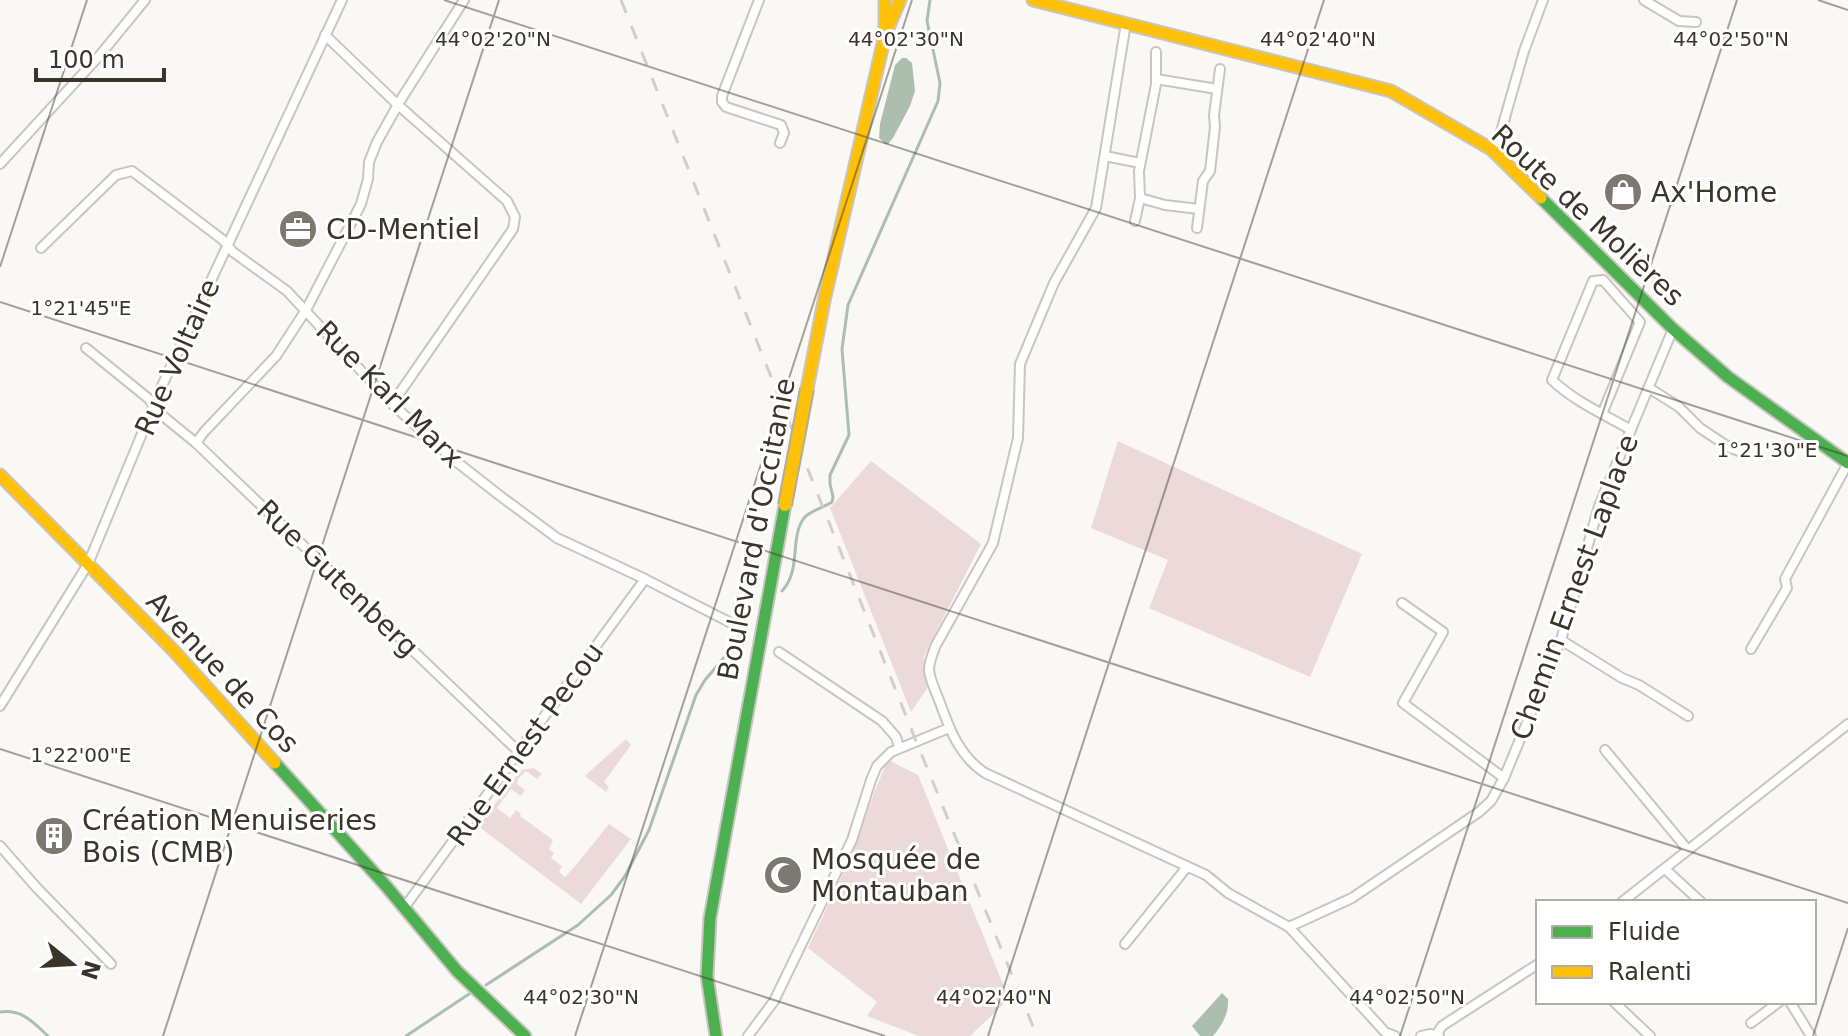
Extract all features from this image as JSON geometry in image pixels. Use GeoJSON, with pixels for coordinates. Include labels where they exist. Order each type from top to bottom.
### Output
{"type":"FeatureCollection","features":[{"type":"Feature","properties":{"kind":"main road","name":"Boulevard d'Occitanie"},"geometry":{"type":"LineString","coordinates":[[885,0],[885,35]]}},
{"type":"Feature","properties":{"kind":"main road","name":"Boulevard d'Occitanie"},"geometry":{"type":"LineString","coordinates":[[716,1036],[707,976],[710,918],[824,301],[885,35],[900,0]]}},
{"type":"Feature","properties":{"kind":"main road","name":"Route de Molières"},"geometry":{"type":"LineString","coordinates":[[1033,0],[1391,91],[1491,149],[1673,329],[1728,377],[1848,463]]}},
{"type":"Feature","properties":{"kind":"main road","name":"Avenue de Cos"},"geometry":{"type":"LineString","coordinates":[[0,475],[174,651],[457,971],[525,1036]]}},
{"type":"Feature","properties":{"kind":"street"},"geometry":{"type":"LineString","coordinates":[[0,164],[100,55],[145,0]]}},
{"type":"Feature","properties":{"kind":"street","name":"Rue Voltaire"},"geometry":{"type":"LineString","coordinates":[[0,706],[88,564],[154,407],[342,0]]}},
{"type":"Feature","properties":{"kind":"street"},"geometry":{"type":"LineString","coordinates":[[196,443],[276,356],[306,310],[361,204],[369,162],[398,105],[464,0]]}},
{"type":"Feature","properties":{"kind":"street"},"geometry":{"type":"LineString","coordinates":[[759,0],[722,102],[726,107],[781,125],[784,133],[780,143]]}},
{"type":"Feature","properties":{"kind":"street"},"geometry":{"type":"LineString","coordinates":[[1491,149],[1500,135],[1524,51],[1543,0]]}},
{"type":"Feature","properties":{"kind":"street"},"geometry":{"type":"LineString","coordinates":[[1644,0],[1679,21],[1696,22]]}},
{"type":"Feature","properties":{"kind":"street"},"geometry":{"type":"LineString","coordinates":[[1126,23],[1096,208],[1054,283],[1020,364],[1018,438],[993,543],[936,645],[929,664],[931,679],[949,728],[964,755],[974,765],[985,773],[1206,875],[1228,893],[1289,927],[1385,1032],[1395,1036]]}},
{"type":"Feature","properties":{"kind":"street"},"geometry":{"type":"LineString","coordinates":[[325,35],[398,105],[507,201],[515,217],[513,229],[392,404]]}},
{"type":"Feature","properties":{"kind":"street"},"geometry":{"type":"LineString","coordinates":[[1135,221],[1140,198],[1140,163],[1156,79],[1156,52]]}},
{"type":"Feature","properties":{"kind":"street"},"geometry":{"type":"LineString","coordinates":[[1197,228],[1203,181],[1210,171],[1220,69]]}},
{"type":"Feature","properties":{"kind":"street"},"geometry":{"type":"LineString","coordinates":[[1156,79],[1217,89]]}},
{"type":"Feature","properties":{"kind":"street"},"geometry":{"type":"LineString","coordinates":[[1105,156],[1140,163]]}},
{"type":"Feature","properties":{"kind":"street","name":"Rue Karl Marx"},"geometry":{"type":"LineString","coordinates":[[41,248],[116,175],[132,171],[287,291],[392,404],[453,459],[557,538],[737,626]]}},
{"type":"Feature","properties":{"kind":"street"},"geometry":{"type":"LineString","coordinates":[[1140,198],[1199,209]]}},
{"type":"Feature","properties":{"kind":"street"},"geometry":{"type":"LineString","coordinates":[[1602,414],[1640,322],[1603,280],[1593,281],[1552,380],[1562,390],[1602,414],[1631,430]]}},
{"type":"Feature","properties":{"kind":"street","name":"Chemin Ernest Laplace"},"geometry":{"type":"LineString","coordinates":[[1289,927],[1352,898],[1491,801],[1504,778],[1561,640],[1599,506],[1673,329]]}},
{"type":"Feature","properties":{"kind":"street","name":"Rue Gutenberg"},"geometry":{"type":"LineString","coordinates":[[86,348],[149,399],[158,412],[196,443],[519,752]]}},
{"type":"Feature","properties":{"kind":"street"},"geometry":{"type":"LineString","coordinates":[[1649,388],[1679,407],[1700,428],[1730,448],[1745,453]]}},
{"type":"Feature","properties":{"kind":"street"},"geometry":{"type":"LineString","coordinates":[[1751,649],[1787,588],[1785,579],[1848,463]]}},
{"type":"Feature","properties":{"kind":"street","name":"Rue Ernest Pecou"},"geometry":{"type":"LineString","coordinates":[[404,908],[645,579]]}},
{"type":"Feature","properties":{"kind":"street"},"geometry":{"type":"LineString","coordinates":[[1402,603],[1443,632],[1403,703],[1504,778]]}},
{"type":"Feature","properties":{"kind":"street"},"geometry":{"type":"LineString","coordinates":[[1561,640],[1688,716]]}},
{"type":"Feature","properties":{"kind":"street"},"geometry":{"type":"LineString","coordinates":[[779,652],[882,721],[896,737],[899,747]]}},
{"type":"Feature","properties":{"kind":"street"},"geometry":{"type":"LineString","coordinates":[[1625,900],[1848,724]]}},
{"type":"Feature","properties":{"kind":"street"},"geometry":{"type":"LineString","coordinates":[[748,1036],[774,1001],[846,853],[877,766],[899,747],[949,728]]}},
{"type":"Feature","properties":{"kind":"street"},"geometry":{"type":"LineString","coordinates":[[1605,750],[1688,850]]}},
{"type":"Feature","properties":{"kind":"street"},"geometry":{"type":"LineString","coordinates":[[0,846],[111,964]]}},
{"type":"Feature","properties":{"kind":"street"},"geometry":{"type":"LineString","coordinates":[[1125,944],[1187,867]]}},
{"type":"Feature","properties":{"kind":"street"},"geometry":{"type":"LineString","coordinates":[[1665,869],[1699,900]]}},
{"type":"Feature","properties":{"kind":"street"},"geometry":{"type":"LineString","coordinates":[[1421,1036],[1438,1036],[1442,1026],[1536,965]]}},
{"type":"Feature","properties":{"kind":"street"},"geometry":{"type":"LineString","coordinates":[[1616,1004],[1650,1036]]}},
{"type":"Feature","properties":{"kind":"street"},"geometry":{"type":"LineString","coordinates":[[1751,1023],[1776,1004]]}},
{"type":"Feature","properties":{"kind":"street"},"geometry":{"type":"LineString","coordinates":[[1791,1004],[1811,1036]]}},
{"type":"Feature","properties":{"kind":"shaded area"},"geometry":{"type":"Polygon","coordinates":[[[902,58],[912,63],[915,91],[893,138],[885,144],[879,138],[880,124],[895,65],[902,58]]]}},
{"type":"Feature","properties":{"kind":"shaded area"},"geometry":{"type":"Polygon","coordinates":[[[1118,441],[1362,554],[1310,677],[1149,608],[1168,560],[1091,528],[1118,441]]]}},
{"type":"Feature","properties":{"kind":"shaded area"},"geometry":{"type":"Polygon","coordinates":[[[871,461],[981,544],[924,656],[928,687],[911,712],[830,508],[871,461]]]}},
{"type":"Feature","properties":{"kind":"shaded area"},"geometry":{"type":"Polygon","coordinates":[[[626,739],[631,745],[604,782],[609,787],[606,792],[585,776],[626,739]]]}},
{"type":"Feature","properties":{"kind":"shaded area"},"geometry":{"type":"Polygon","coordinates":[[[888,760],[918,775],[1009,999],[970,1036],[919,1036],[867,1016],[877,1002],[808,948],[854,849],[888,760]]]}},
{"type":"Feature","properties":{"kind":"shaded area"},"geometry":{"type":"Polygon","coordinates":[[[534,768],[542,774],[537,779],[526,771],[517,784],[525,790],[521,796],[511,789],[497,808],[510,818],[516,810],[553,840],[549,849],[554,853],[551,858],[562,866],[559,872],[565,877],[609,824],[631,839],[581,904],[478,826],[521,770],[534,768]]]}},
{"type":"Feature","properties":{"kind":"shaded area"},"geometry":{"type":"Polygon","coordinates":[[[1222,993],[1228,999],[1224,1019],[1213,1036],[1200,1036],[1192,1026],[1222,993]]]}},
{"type":"Feature","properties":{"kind":"waterway"},"geometry":{"type":"LineString","coordinates":[[782,591],[792,573],[797,535],[804,518],[832,502],[830,475],[849,435],[842,349],[848,305],[938,101],[940,83],[927,21],[930,0]]}},
{"type":"Feature","properties":{"kind":"waterway"},"geometry":{"type":"LineString","coordinates":[[486,985],[578,925],[611,895],[625,876],[649,830],[696,695],[746,632]]}},
{"type":"Feature","properties":{"kind":"waterway"},"geometry":{"type":"LineString","coordinates":[[406,1036],[469,994]]}},
{"type":"Feature","properties":{"kind":"waterway"},"geometry":{"type":"LineString","coordinates":[[0,1012],[21,1015],[48,1036]]}},
{"type":"Feature","properties":{"kind":"railway"},"geometry":{"type":"LineString","coordinates":[[621,0],[1037,1036]]}},
{"type":"Feature","properties":{"kind":"traffic: fast"},"geometry":{"type":"LineString","coordinates":[[1541,198],[1673,329],[1728,377],[1848,463]]}},
{"type":"Feature","properties":{"kind":"traffic: fast"},"geometry":{"type":"LineString","coordinates":[[716,1036],[707,976],[710,918],[785,505]]}},
{"type":"Feature","properties":{"kind":"traffic: fast"},"geometry":{"type":"LineString","coordinates":[[275,763],[386,886],[457,971],[525,1036]]}},
{"type":"Feature","properties":{"kind":"traffic: slow"},"geometry":{"type":"LineString","coordinates":[[885,0],[885,28]]}},
{"type":"Feature","properties":{"kind":"traffic: slow"},"geometry":{"type":"LineString","coordinates":[[807,389],[885,35],[900,0]]}},
{"type":"Feature","properties":{"kind":"traffic: slow"},"geometry":{"type":"LineString","coordinates":[[1033,0],[1391,91],[1491,149],[1541,198]]}},
{"type":"Feature","properties":{"kind":"traffic: slow"},"geometry":{"type":"LineString","coordinates":[[785,505],[807,389]]}},
{"type":"Feature","properties":{"kind":"traffic: slow"},"geometry":{"type":"LineString","coordinates":[[0,475],[174,651],[275,763]]}},
{"type":"Feature","properties":{"kind":"place","name":"Ax'Home"},"geometry":{"type":"Point","coordinates":[1623,192]}},
{"type":"Feature","properties":{"kind":"place","name":"CD-Mentiel"},"geometry":{"type":"Point","coordinates":[298,229]}},
{"type":"Feature","properties":{"kind":"place","name":"Création Menuiseries Bois (CMB)"},"geometry":{"type":"Point","coordinates":[54,836]}},
{"type":"Feature","properties":{"kind":"place","name":"Mosquée de Montauban"},"geometry":{"type":"Point","coordinates":[783,875]}}]}
